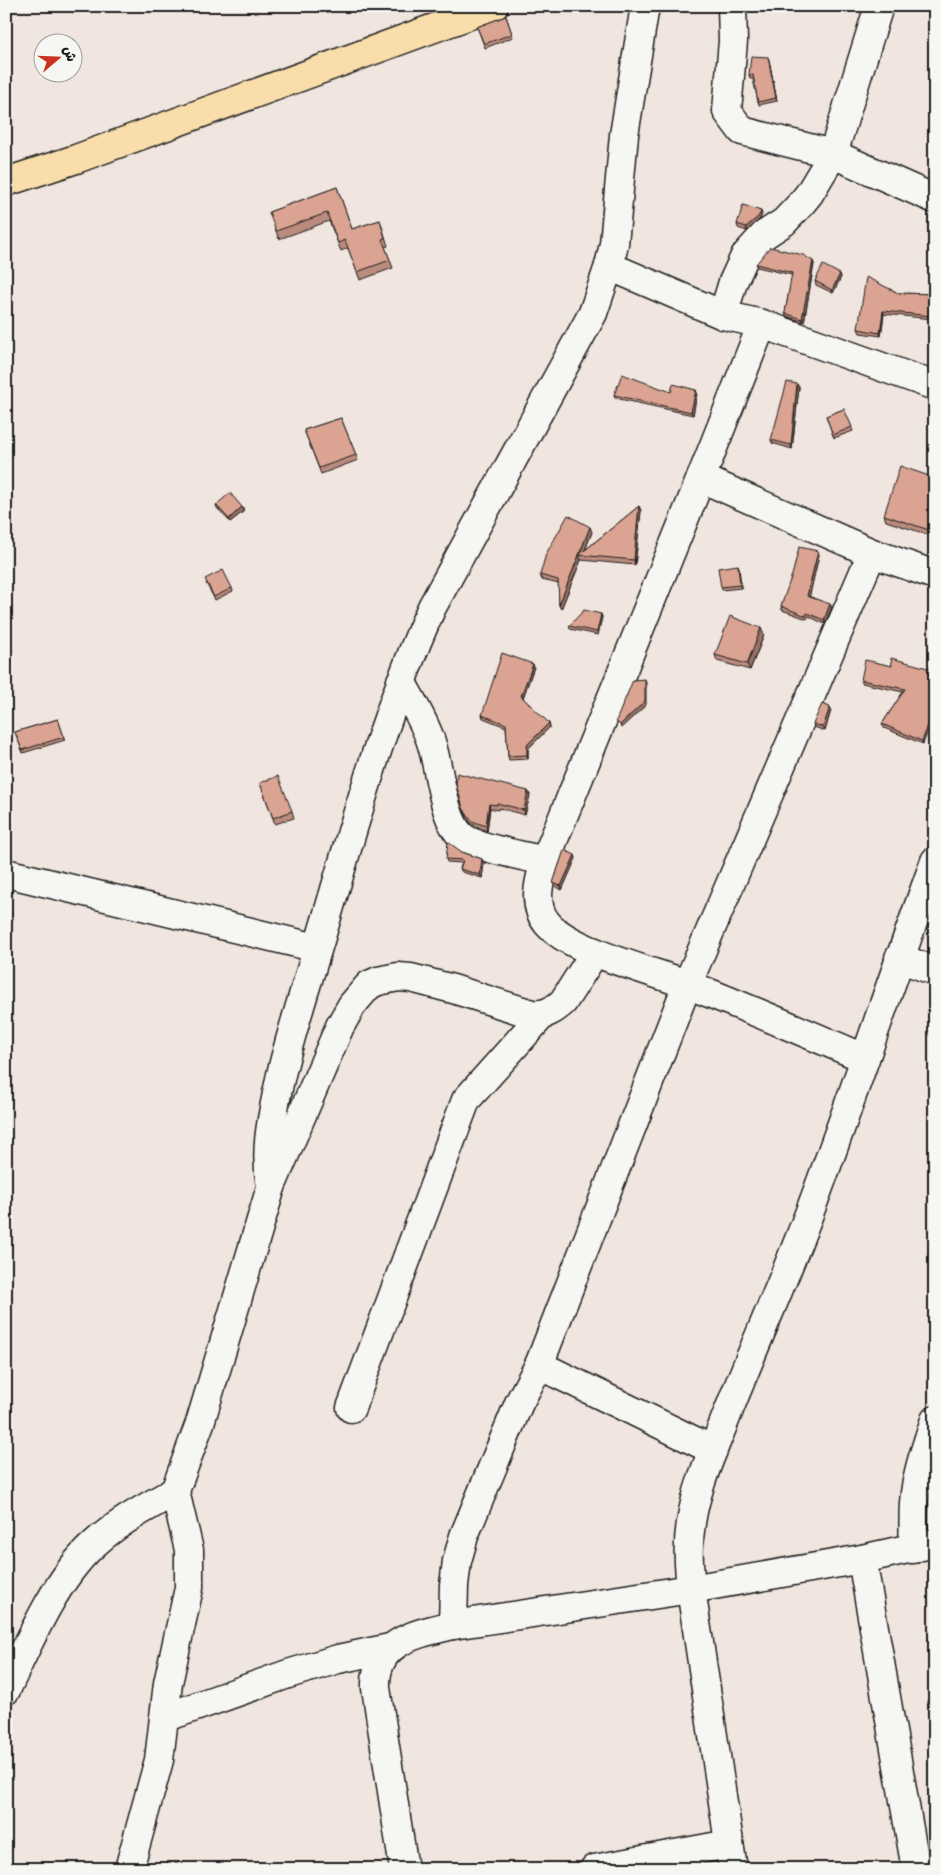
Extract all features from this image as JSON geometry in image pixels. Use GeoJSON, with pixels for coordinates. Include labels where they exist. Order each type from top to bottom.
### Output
{"type":"FeatureCollection","features":[{"type":"Feature","properties":{"kind":"main road"},"geometry":{"type":"LineString","coordinates":[[6,182],[86,155],[494,6]]}},
{"type":"Feature","properties":{"kind":"street"},"geometry":{"type":"LineString","coordinates":[[271,1187],[268,1173],[267,1146],[274,1105],[289,1041],[373,761],[413,648],[449,575],[593,313],[609,266],[614,244],[624,135],[644,6]]}},
{"type":"Feature","properties":{"kind":"street"},"geometry":{"type":"LineString","coordinates":[[732,6],[733,41],[727,112],[742,131],[833,154],[935,199]]}},
{"type":"Feature","properties":{"kind":"street"},"geometry":{"type":"LineString","coordinates":[[723,315],[733,282],[745,256],[764,234],[784,222],[800,206],[833,154],[879,6]]}},
{"type":"Feature","properties":{"kind":"street"},"geometry":{"type":"LineString","coordinates":[[609,266],[723,315],[762,324],[935,386]]}},
{"type":"Feature","properties":{"kind":"street"},"geometry":{"type":"LineString","coordinates":[[762,324],[544,861],[537,897],[541,914],[547,923],[558,932],[596,952],[687,985],[864,1058]]}},
{"type":"Feature","properties":{"kind":"street"},"geometry":{"type":"LineString","coordinates":[[701,478],[872,552],[935,575]]}},
{"type":"Feature","properties":{"kind":"street"},"geometry":{"type":"LineString","coordinates":[[453,1625],[454,1585],[457,1561],[464,1536],[515,1412],[539,1365],[687,985],[872,552]]}},
{"type":"Feature","properties":{"kind":"street"},"geometry":{"type":"LineString","coordinates":[[401,681],[430,737],[447,808],[452,824],[457,831],[463,838],[478,845],[544,861]]}},
{"type":"Feature","properties":{"kind":"street"},"geometry":{"type":"LineString","coordinates":[[594,1869],[731,1856],[691,1589],[688,1559],[691,1522],[713,1450],[742,1377],[782,1286],[823,1177],[899,958],[935,861]]}},
{"type":"Feature","properties":{"kind":"street"},"geometry":{"type":"LineString","coordinates":[[6,873],[317,948]]}},
{"type":"Feature","properties":{"kind":"street"},"geometry":{"type":"LineString","coordinates":[[350,1408],[466,1100],[543,1014],[556,1008],[563,1002],[596,952]]}},
{"type":"Feature","properties":{"kind":"street"},"geometry":{"type":"LineString","coordinates":[[899,958],[935,971]]}},
{"type":"Feature","properties":{"kind":"street"},"geometry":{"type":"LineString","coordinates":[[129,1869],[159,1760],[168,1683],[189,1588],[189,1550],[176,1491],[200,1423],[271,1187],[340,1026],[352,1005],[369,985],[389,978],[411,978],[532,1014],[543,1014]]}},
{"type":"Feature","properties":{"kind":"street"},"geometry":{"type":"LineString","coordinates":[[539,1365],[713,1450]]}},
{"type":"Feature","properties":{"kind":"street"},"geometry":{"type":"LineString","coordinates":[[164,1718],[288,1674],[338,1659],[390,1648],[408,1638],[453,1625],[691,1589],[862,1560],[924,1546],[914,1504],[922,1459],[935,1420]]}},
{"type":"Feature","properties":{"kind":"street"},"geometry":{"type":"LineString","coordinates":[[6,1690],[26,1647],[54,1596],[77,1563],[92,1546],[124,1522],[176,1491]]}},
{"type":"Feature","properties":{"kind":"street"},"geometry":{"type":"LineString","coordinates":[[862,1560],[916,1869]]}},
{"type":"Feature","properties":{"kind":"street"},"geometry":{"type":"LineString","coordinates":[[390,1648],[379,1664],[376,1688],[404,1869]]}},
{"type":"Feature","properties":{"kind":"building"},"geometry":{"type":"Polygon","coordinates":[[[506,16],[512,34],[484,44],[477,27],[506,16]]]}},
{"type":"Feature","properties":{"kind":"building"},"geometry":{"type":"Polygon","coordinates":[[[751,56],[768,57],[776,98],[758,102],[753,75],[749,75],[751,56]]]}},
{"type":"Feature","properties":{"kind":"building"},"geometry":{"type":"Polygon","coordinates":[[[337,187],[352,229],[380,220],[385,238],[382,239],[390,260],[357,272],[345,240],[338,243],[327,213],[276,231],[269,212],[337,187]]]}},
{"type":"Feature","properties":{"kind":"building"},"geometry":{"type":"Polygon","coordinates":[[[743,205],[761,211],[759,216],[746,227],[737,224],[743,205]]]}},
{"type":"Feature","properties":{"kind":"building"},"geometry":{"type":"Polygon","coordinates":[[[770,247],[803,255],[813,261],[802,319],[785,313],[792,273],[756,264],[770,247]]]}},
{"type":"Feature","properties":{"kind":"building"},"geometry":{"type":"Polygon","coordinates":[[[823,265],[840,274],[832,290],[815,281],[823,265]]]}},
{"type":"Feature","properties":{"kind":"building"},"geometry":{"type":"Polygon","coordinates":[[[866,277],[898,293],[935,294],[931,316],[883,311],[880,333],[858,329],[866,277]]]}},
{"type":"Feature","properties":{"kind":"building"},"geometry":{"type":"Polygon","coordinates":[[[622,374],[671,392],[673,384],[696,390],[691,412],[614,395],[622,374]]]}},
{"type":"Feature","properties":{"kind":"building"},"geometry":{"type":"Polygon","coordinates":[[[787,382],[797,384],[791,445],[771,440],[787,382]]]}},
{"type":"Feature","properties":{"kind":"building"},"geometry":{"type":"Polygon","coordinates":[[[844,409],[852,427],[833,435],[826,416],[844,409]]]}},
{"type":"Feature","properties":{"kind":"building"},"geometry":{"type":"Polygon","coordinates":[[[341,418],[356,455],[319,468],[304,430],[341,418]]]}},
{"type":"Feature","properties":{"kind":"building"},"geometry":{"type":"Polygon","coordinates":[[[900,466],[935,478],[935,532],[884,515],[900,466]]]}},
{"type":"Feature","properties":{"kind":"building"},"geometry":{"type":"Polygon","coordinates":[[[230,493],[242,507],[229,519],[216,505],[230,493]]]}},
{"type":"Feature","properties":{"kind":"building"},"geometry":{"type":"Polygon","coordinates":[[[639,506],[634,560],[579,555],[639,506]]]}},
{"type":"Feature","properties":{"kind":"building"},"geometry":{"type":"Polygon","coordinates":[[[568,515],[590,527],[559,605],[558,580],[540,575],[546,554],[568,515]]]}},
{"type":"Feature","properties":{"kind":"building"},"geometry":{"type":"Polygon","coordinates":[[[799,547],[818,551],[807,596],[830,604],[824,620],[807,613],[806,616],[781,606],[793,572],[799,547]]]}},
{"type":"Feature","properties":{"kind":"building"},"geometry":{"type":"Polygon","coordinates":[[[738,565],[740,585],[721,587],[718,568],[738,565]]]}},
{"type":"Feature","properties":{"kind":"building"},"geometry":{"type":"Polygon","coordinates":[[[223,570],[232,588],[214,597],[205,579],[223,570]]]}},
{"type":"Feature","properties":{"kind":"building"},"geometry":{"type":"Polygon","coordinates":[[[584,610],[601,614],[597,632],[569,626],[584,610]]]}},
{"type":"Feature","properties":{"kind":"building"},"geometry":{"type":"Polygon","coordinates":[[[730,616],[761,628],[747,664],[715,655],[730,616]]]}},
{"type":"Feature","properties":{"kind":"building"},"geometry":{"type":"Polygon","coordinates":[[[502,653],[533,664],[521,696],[549,723],[527,745],[527,755],[508,756],[506,724],[482,715],[502,653]]]}},
{"type":"Feature","properties":{"kind":"building"},"geometry":{"type":"Polygon","coordinates":[[[891,658],[935,670],[935,708],[922,741],[882,724],[905,689],[861,680],[865,660],[892,666],[891,658]]]}},
{"type":"Feature","properties":{"kind":"building"},"geometry":{"type":"Polygon","coordinates":[[[645,679],[645,701],[620,725],[616,721],[633,680],[645,679]]]}},
{"type":"Feature","properties":{"kind":"building"},"geometry":{"type":"Polygon","coordinates":[[[822,704],[830,707],[823,727],[813,724],[822,704]]]}},
{"type":"Feature","properties":{"kind":"building"},"geometry":{"type":"Polygon","coordinates":[[[58,719],[64,737],[22,750],[15,732],[58,719]]]}},
{"type":"Feature","properties":{"kind":"building"},"geometry":{"type":"Polygon","coordinates":[[[457,773],[528,791],[524,810],[497,803],[497,805],[489,804],[486,826],[472,821],[463,808],[456,784],[457,773]]]}},
{"type":"Feature","properties":{"kind":"building"},"geometry":{"type":"Polygon","coordinates":[[[278,776],[292,811],[273,818],[260,783],[278,776]]]}},
{"type":"Feature","properties":{"kind":"building"},"geometry":{"type":"Polygon","coordinates":[[[448,842],[462,852],[482,859],[480,875],[460,869],[463,860],[446,859],[448,842]]]}},
{"type":"Feature","properties":{"kind":"building"},"geometry":{"type":"Polygon","coordinates":[[[564,850],[575,855],[561,886],[553,883],[564,850]]]}},
{"type":"Feature","properties":{"kind":"building"},"geometry":{"type":"Polygon","coordinates":[[[6,898],[11,911],[6,913],[6,898]]]}}]}
